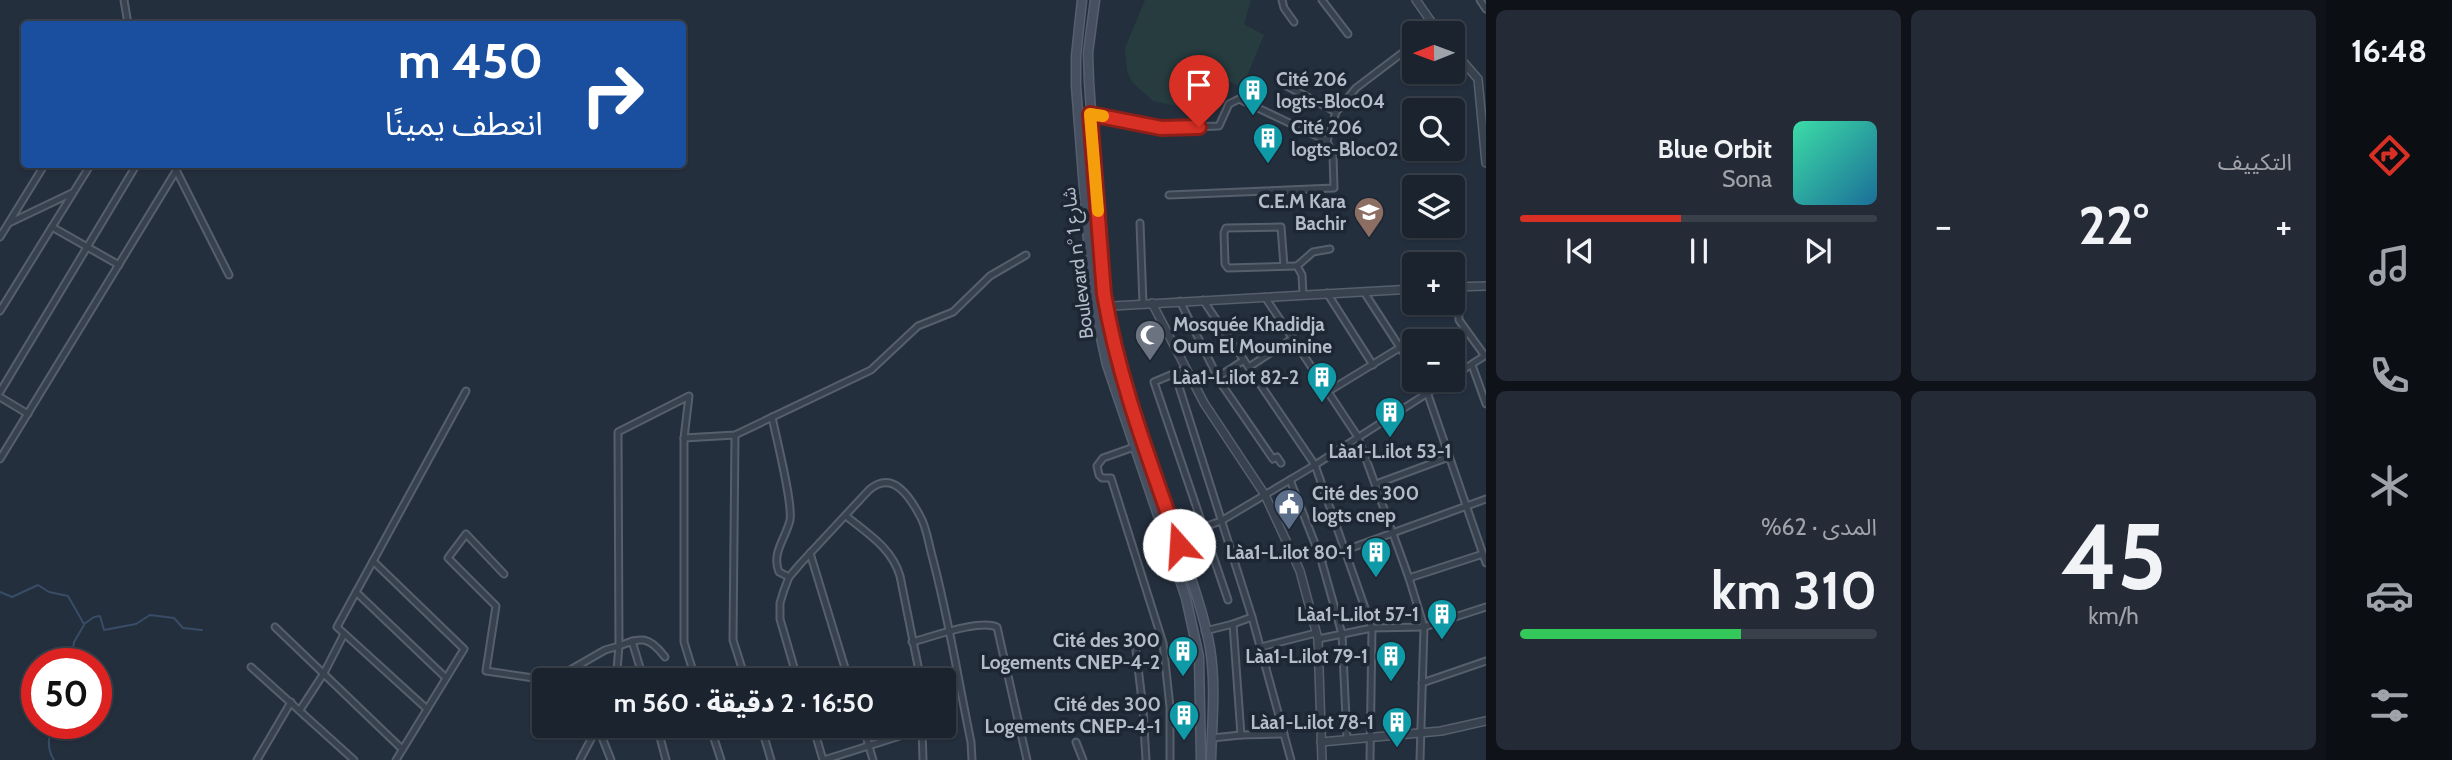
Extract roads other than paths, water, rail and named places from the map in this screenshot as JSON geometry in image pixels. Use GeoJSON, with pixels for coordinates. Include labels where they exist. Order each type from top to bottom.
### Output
{"type":"FeatureCollection","features":[{"type":"Feature","properties":{"kind":"main road","name":"Boulevard n° شارع 1"},"geometry":{"type":"LineString","coordinates":[[1082,0],[1076,56],[1077,114],[1095,306],[1107,365],[1186,598],[1200,667],[1201,760]]}},
{"type":"Feature","properties":{"kind":"main road","name":"Boulevard n° شارع 1"},"geometry":{"type":"LineString","coordinates":[[1095,0],[1088,53],[1090,114],[1106,306],[1119,370],[1179,545],[1205,631],[1212,671],[1211,760]]}},
{"type":"Feature","properties":{"kind":"street"},"geometry":{"type":"LineString","coordinates":[[124,0],[128,21]]}},
{"type":"Feature","properties":{"kind":"street"},"geometry":{"type":"LineString","coordinates":[[1282,0],[1294,22]]}},
{"type":"Feature","properties":{"kind":"street"},"geometry":{"type":"LineString","coordinates":[[1322,0],[1348,34]]}},
{"type":"Feature","properties":{"kind":"street"},"geometry":{"type":"LineString","coordinates":[[1416,0],[1428,21]]}},
{"type":"Feature","properties":{"kind":"street"},"geometry":{"type":"LineString","coordinates":[[1480,0],[1486,9]]}},
{"type":"Feature","properties":{"kind":"street"},"geometry":{"type":"LineString","coordinates":[[1170,195],[1334,188],[1333,156],[1327,141],[1336,112],[1356,88],[1402,53]]}},
{"type":"Feature","properties":{"kind":"street"},"geometry":{"type":"LineString","coordinates":[[1465,64],[1483,88],[1486,163]]}},
{"type":"Feature","properties":{"kind":"street"},"geometry":{"type":"LineString","coordinates":[[1281,83],[1336,112]]}},
{"type":"Feature","properties":{"kind":"street"},"geometry":{"type":"LineString","coordinates":[[1077,114],[1090,114],[1161,128],[1219,126],[1228,104],[1239,99],[1327,141]]}},
{"type":"Feature","properties":{"kind":"street"},"geometry":{"type":"LineString","coordinates":[[0,237],[43,168]]}},
{"type":"Feature","properties":{"kind":"street"},"geometry":{"type":"LineString","coordinates":[[0,311],[89,168]]}},
{"type":"Feature","properties":{"kind":"street"},"geometry":{"type":"LineString","coordinates":[[28,414],[0,394],[135,168]]}},
{"type":"Feature","properties":{"kind":"street"},"geometry":{"type":"LineString","coordinates":[[175,168],[229,275]]}},
{"type":"Feature","properties":{"kind":"street"},"geometry":{"type":"LineString","coordinates":[[0,459],[176,171]]}},
{"type":"Feature","properties":{"kind":"street"},"geometry":{"type":"LineString","coordinates":[[9,223],[74,192]]}},
{"type":"Feature","properties":{"kind":"street"},"geometry":{"type":"LineString","coordinates":[[1140,223],[1148,303],[1204,402],[1265,495],[1300,571],[1317,636],[1322,760]]}},
{"type":"Feature","properties":{"kind":"street"},"geometry":{"type":"LineString","coordinates":[[52,227],[119,265]]}},
{"type":"Feature","properties":{"kind":"street"},"geometry":{"type":"LineString","coordinates":[[1284,266],[1281,227],[1226,228],[1225,264],[1228,268],[1297,266],[1313,252],[1330,249]]}},
{"type":"Feature","properties":{"kind":"street"},"geometry":{"type":"LineString","coordinates":[[684,439],[735,435],[871,370],[918,327],[953,312],[990,276],[1026,255]]}},
{"type":"Feature","properties":{"kind":"street"},"geometry":{"type":"LineString","coordinates":[[1297,266],[1303,275],[1303,295]]}},
{"type":"Feature","properties":{"kind":"street"},"geometry":{"type":"LineString","coordinates":[[1465,287],[1486,286]]}},
{"type":"Feature","properties":{"kind":"street"},"geometry":{"type":"LineString","coordinates":[[1095,306],[1402,290]]}},
{"type":"Feature","properties":{"kind":"street"},"geometry":{"type":"LineString","coordinates":[[1329,391],[1401,347],[1364,292]]}},
{"type":"Feature","properties":{"kind":"street"},"geometry":{"type":"LineString","coordinates":[[1328,293],[1373,365]]}},
{"type":"Feature","properties":{"kind":"street"},"geometry":{"type":"LineString","coordinates":[[1265,297],[1358,437],[1409,578],[1424,627],[1420,760]]}},
{"type":"Feature","properties":{"kind":"street"},"geometry":{"type":"LineString","coordinates":[[1203,300],[1315,465],[1372,628],[1370,760]]}},
{"type":"Feature","properties":{"kind":"street"},"geometry":{"type":"LineString","coordinates":[[1180,301],[1218,377],[1273,459],[1277,457],[1281,463]]}},
{"type":"Feature","properties":{"kind":"street"},"geometry":{"type":"LineString","coordinates":[[1458,315],[1459,320],[1486,356],[1465,369]]}},
{"type":"Feature","properties":{"kind":"street"},"geometry":{"type":"LineString","coordinates":[[1250,367],[1293,338]]}},
{"type":"Feature","properties":{"kind":"street"},"geometry":{"type":"LineString","coordinates":[[1218,377],[1244,360]]}},
{"type":"Feature","properties":{"kind":"street"},"geometry":{"type":"LineString","coordinates":[[1472,365],[1486,404]]}},
{"type":"Feature","properties":{"kind":"street"},"geometry":{"type":"LineString","coordinates":[[1185,369],[1154,382],[1228,600]]}},
{"type":"Feature","properties":{"kind":"street"},"geometry":{"type":"LineString","coordinates":[[1175,374],[1261,647],[1290,759]]}},
{"type":"Feature","properties":{"kind":"street"},"geometry":{"type":"LineString","coordinates":[[427,709],[337,627],[466,391]]}},
{"type":"Feature","properties":{"kind":"street"},"geometry":{"type":"LineString","coordinates":[[1204,527],[1221,521],[1315,465],[1427,392],[1486,563]]}},
{"type":"Feature","properties":{"kind":"street"},"geometry":{"type":"LineString","coordinates":[[617,668],[618,432],[688,396],[684,439],[684,642],[692,668]]}},
{"type":"Feature","properties":{"kind":"street"},"geometry":{"type":"LineString","coordinates":[[772,417],[790,520],[776,564],[779,572],[789,577]]}},
{"type":"Feature","properties":{"kind":"street"},"geometry":{"type":"LineString","coordinates":[[735,435],[733,640],[742,668]]}},
{"type":"Feature","properties":{"kind":"street"},"geometry":{"type":"LineString","coordinates":[[1134,447],[1103,458],[1097,466],[1102,478],[1111,478],[1163,643],[1170,707],[1170,760]]}},
{"type":"Feature","properties":{"kind":"street"},"geometry":{"type":"LineString","coordinates":[[1376,484],[1449,457]]}},
{"type":"Feature","properties":{"kind":"street"},"geometry":{"type":"LineString","coordinates":[[1290,480],[1321,559],[1342,634],[1347,739]]}},
{"type":"Feature","properties":{"kind":"street"},"geometry":{"type":"LineString","coordinates":[[794,668],[780,619],[780,603],[789,577],[877,483],[886,481],[895,484],[921,517],[937,572],[971,742],[972,760]]}},
{"type":"Feature","properties":{"kind":"street"},"geometry":{"type":"LineString","coordinates":[[1321,559],[1486,499]]}},
{"type":"Feature","properties":{"kind":"street"},"geometry":{"type":"LineString","coordinates":[[846,516],[894,559],[900,576],[917,668]]}},
{"type":"Feature","properties":{"kind":"street"},"geometry":{"type":"LineString","coordinates":[[504,574],[466,534],[448,558],[496,606],[486,671],[547,680],[565,673],[604,650],[640,639],[648,641],[665,657]]}},
{"type":"Feature","properties":{"kind":"street"},"geometry":{"type":"LineString","coordinates":[[810,553],[845,668]]}},
{"type":"Feature","properties":{"kind":"street"},"geometry":{"type":"LineString","coordinates":[[1409,578],[1483,554]]}},
{"type":"Feature","properties":{"kind":"street"},"geometry":{"type":"LineString","coordinates":[[373,561],[464,649],[396,760]]}},
{"type":"Feature","properties":{"kind":"street"},"geometry":{"type":"LineString","coordinates":[[356,592],[446,678]]}},
{"type":"Feature","properties":{"kind":"street"},"geometry":{"type":"LineString","coordinates":[[1261,647],[1372,628],[1424,627],[1486,607]]}},
{"type":"Feature","properties":{"kind":"street"},"geometry":{"type":"LineString","coordinates":[[1205,631],[1252,617]]}},
{"type":"Feature","properties":{"kind":"street"},"geometry":{"type":"LineString","coordinates":[[912,642],[989,624],[997,627],[1027,760]]}},
{"type":"Feature","properties":{"kind":"street"},"geometry":{"type":"LineString","coordinates":[[1233,624],[1241,736]]}},
{"type":"Feature","properties":{"kind":"street"},"geometry":{"type":"LineString","coordinates":[[275,627],[402,749]]}},
{"type":"Feature","properties":{"kind":"street"},"geometry":{"type":"LineString","coordinates":[[300,710],[324,673],[344,634]]}},
{"type":"Feature","properties":{"kind":"street"},"geometry":{"type":"LineString","coordinates":[[632,641],[639,668]]}},
{"type":"Feature","properties":{"kind":"street"},"geometry":{"type":"LineString","coordinates":[[1136,650],[1146,760]]}},
{"type":"Feature","properties":{"kind":"street"},"geometry":{"type":"LineString","coordinates":[[1422,683],[1486,662]]}},
{"type":"Feature","properties":{"kind":"street"},"geometry":{"type":"LineString","coordinates":[[251,667],[354,760]]}},
{"type":"Feature","properties":{"kind":"street"},"geometry":{"type":"LineString","coordinates":[[257,760],[291,702]]}},
{"type":"Feature","properties":{"kind":"street"},"geometry":{"type":"LineString","coordinates":[[1321,742],[1421,733],[1486,721]]}},
{"type":"Feature","properties":{"kind":"street"},"geometry":{"type":"LineString","coordinates":[[1212,738],[1284,734]]}},
{"type":"Feature","properties":{"kind":"street"},"geometry":{"type":"LineString","coordinates":[[580,760],[592,738]]}},
{"type":"Feature","properties":{"kind":"street"},"geometry":{"type":"LineString","coordinates":[[602,738],[611,760]]}},
{"type":"Feature","properties":{"kind":"street"},"geometry":{"type":"LineString","coordinates":[[660,738],[666,760]]}},
{"type":"Feature","properties":{"kind":"street"},"geometry":{"type":"LineString","coordinates":[[714,738],[721,760]]}},
{"type":"Feature","properties":{"kind":"street"},"geometry":{"type":"LineString","coordinates":[[765,738],[771,760]]}},
{"type":"Feature","properties":{"kind":"street"},"geometry":{"type":"LineString","coordinates":[[817,738],[823,760],[893,738]]}},
{"type":"Feature","properties":{"kind":"street"},"geometry":{"type":"LineString","coordinates":[[867,738],[873,760]]}},
{"type":"Feature","properties":{"kind":"street"},"geometry":{"type":"LineString","coordinates":[[922,738],[923,760]]}},
{"type":"Feature","properties":{"kind":"street"},"geometry":{"type":"LineString","coordinates":[[1076,742],[1083,760]]}},
{"type":"Feature","properties":{"kind":"waterway"},"geometry":{"type":"LineString","coordinates":[[0,592],[12,597],[38,585],[49,592],[68,596],[84,624],[100,616],[104,630],[136,624],[150,615],[174,618],[183,628],[202,630]]}},
{"type":"Feature","properties":{"kind":"waterway"},"geometry":{"type":"LineString","coordinates":[[73,648],[84,625]]}},
{"type":"Feature","properties":{"kind":"waterway"},"geometry":{"type":"LineString","coordinates":[[49,739],[54,760]]}},
{"type":"Feature","properties":{"kind":"place","name":"Cité 206 logts-Bloc04"},"geometry":{"type":"Point","coordinates":[1253,117]}},
{"type":"Feature","properties":{"kind":"place","name":"Cité 206 logts-Bloc02"},"geometry":{"type":"Point","coordinates":[1268,165]}},
{"type":"Feature","properties":{"kind":"place","name":"C.E.M Kara Bachir"},"geometry":{"type":"Point","coordinates":[1369,239]}},
{"type":"Feature","properties":{"kind":"place","name":"Mosquée Khadidja Oum El Mouminine"},"geometry":{"type":"Point","coordinates":[1150,362]}},
{"type":"Feature","properties":{"kind":"place","name":"Làa1-L.ilot 82-2"},"geometry":{"type":"Point","coordinates":[1322,404]}},
{"type":"Feature","properties":{"kind":"place","name":"Làa1-L.ilot 53-1"},"geometry":{"type":"Point","coordinates":[1390,439]}},
{"type":"Feature","properties":{"kind":"place","name":"Cité des 300 logts cnep"},"geometry":{"type":"Point","coordinates":[1289,531]}},
{"type":"Feature","properties":{"kind":"place","name":"Làa1-L.ilot 80-1"},"geometry":{"type":"Point","coordinates":[1376,579]}},
{"type":"Feature","properties":{"kind":"place","name":"Làa1-L.ilot 57-1"},"geometry":{"type":"Point","coordinates":[1442,641]}},
{"type":"Feature","properties":{"kind":"place","name":"Cité des 300 Logements CNEP-4-2"},"geometry":{"type":"Point","coordinates":[1183,678]}},
{"type":"Feature","properties":{"kind":"place","name":"Làa1-L.ilot 79-1"},"geometry":{"type":"Point","coordinates":[1391,683]}},
{"type":"Feature","properties":{"kind":"place","name":"Cité des 300 Logements CNEP-4-1"},"geometry":{"type":"Point","coordinates":[1184,742]}},
{"type":"Feature","properties":{"kind":"place","name":"Làa1-L.ilot 78-1"},"geometry":{"type":"Point","coordinates":[1397,749]}}]}
